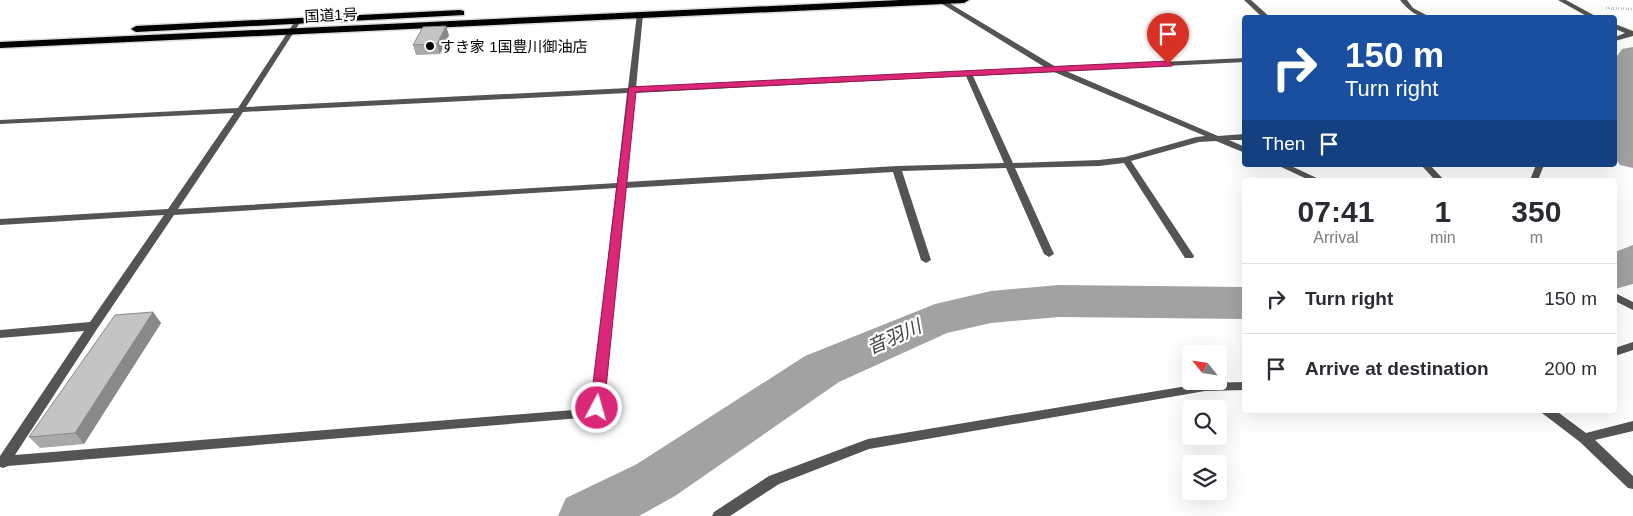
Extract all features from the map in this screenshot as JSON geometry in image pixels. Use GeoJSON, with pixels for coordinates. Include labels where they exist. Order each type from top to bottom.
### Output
{"type":"FeatureCollection","features":[{"type":"Feature","properties":{"kind":"highway","name":"国道1号"},"geometry":{"type":"LineString","coordinates":[[0,35],[770,0]]}},
{"type":"Feature","properties":{"kind":"highway","name":"国道1号"},"geometry":{"type":"LineString","coordinates":[[0,44],[290,33],[640,14],[964,0]]}},
{"type":"Feature","properties":{"kind":"street"},"geometry":{"type":"LineString","coordinates":[[1247,0],[1264,15]]}},
{"type":"Feature","properties":{"kind":"street"},"geometry":{"type":"LineString","coordinates":[[1403,0],[1411,9],[1423,15]]}},
{"type":"Feature","properties":{"kind":"street"},"geometry":{"type":"LineString","coordinates":[[1562,0],[1590,15]]}},
{"type":"Feature","properties":{"kind":"street"},"geometry":{"type":"LineString","coordinates":[[941,1],[1054,69],[1242,149]]}},
{"type":"Feature","properties":{"kind":"street"},"geometry":{"type":"LineString","coordinates":[[2,463],[588,414],[597,408],[623,184],[640,14]]}},
{"type":"Feature","properties":{"kind":"street"},"geometry":{"type":"LineString","coordinates":[[2,463],[241,109],[298,21]]}},
{"type":"Feature","properties":{"kind":"street"},"geometry":{"type":"LineString","coordinates":[[1617,27],[1632,33]]}},
{"type":"Feature","properties":{"kind":"street"},"geometry":{"type":"LineString","coordinates":[[1617,38],[1632,33]]}},
{"type":"Feature","properties":{"kind":"street"},"geometry":{"type":"LineString","coordinates":[[0,122],[632,89],[1242,60]]}},
{"type":"Feature","properties":{"kind":"street"},"geometry":{"type":"LineString","coordinates":[[968,73],[1049,254]]}},
{"type":"Feature","properties":{"kind":"street"},"geometry":{"type":"LineString","coordinates":[[0,222],[897,169],[1008,164],[1099,164],[1126,160],[1199,139],[1242,137]]}},
{"type":"Feature","properties":{"kind":"street"},"geometry":{"type":"LineString","coordinates":[[1126,160],[1189,256]]}},
{"type":"Feature","properties":{"kind":"street"},"geometry":{"type":"LineString","coordinates":[[1286,167],[1312,178]]}},
{"type":"Feature","properties":{"kind":"street"},"geometry":{"type":"LineString","coordinates":[[1427,167],[1438,178]]}},
{"type":"Feature","properties":{"kind":"street"},"geometry":{"type":"LineString","coordinates":[[897,169],[926,260]]}},
{"type":"Feature","properties":{"kind":"street"},"geometry":{"type":"LineString","coordinates":[[1617,298],[1633,306]]}},
{"type":"Feature","properties":{"kind":"street"},"geometry":{"type":"LineString","coordinates":[[0,334],[93,326]]}},
{"type":"Feature","properties":{"kind":"street"},"geometry":{"type":"LineString","coordinates":[[1617,351],[1633,346]]}},
{"type":"Feature","properties":{"kind":"street"},"geometry":{"type":"LineString","coordinates":[[720,516],[774,480],[868,444],[1205,387],[1242,386]]}},
{"type":"Feature","properties":{"kind":"street"},"geometry":{"type":"LineString","coordinates":[[1550,413],[1584,438],[1633,484]]}},
{"type":"Feature","properties":{"kind":"street"},"geometry":{"type":"LineString","coordinates":[[1584,438],[1633,426]]}},
{"type":"Feature","properties":{"kind":"building"},"geometry":{"type":"Polygon","coordinates":[[[446,26],[437,44],[413,45],[423,27],[446,26]]]}},
{"type":"Feature","properties":{"kind":"building"},"geometry":{"type":"Polygon","coordinates":[[[153,312],[75,433],[29,437],[115,315],[153,312]]]}},
{"type":"Feature","properties":{"kind":"waterway","name":"音羽川"},"geometry":{"type":"LineString","coordinates":[[1617,79],[1633,56]]}},
{"type":"Feature","properties":{"kind":"waterway","name":"音羽川"},"geometry":{"type":"LineString","coordinates":[[1617,85],[1633,157]]}},
{"type":"Feature","properties":{"kind":"waterway","name":"音羽川"},"geometry":{"type":"LineString","coordinates":[[1617,274],[1633,259]]}},
{"type":"Feature","properties":{"kind":"waterway","name":"音羽川"},"geometry":{"type":"LineString","coordinates":[[586,516],[656,480],[822,369],[935,320],[991,307],[1059,301],[1242,303]]}},
{"type":"Feature","properties":{"kind":"place","name":"すき家 1国豊川御油店"},"geometry":{"type":"Point","coordinates":[430,46]}},
{"type":"Feature","properties":{"kind":"route"},"geometry":{"type":"LineString","coordinates":[[597,408],[632,89],[1168,64]]}}]}
